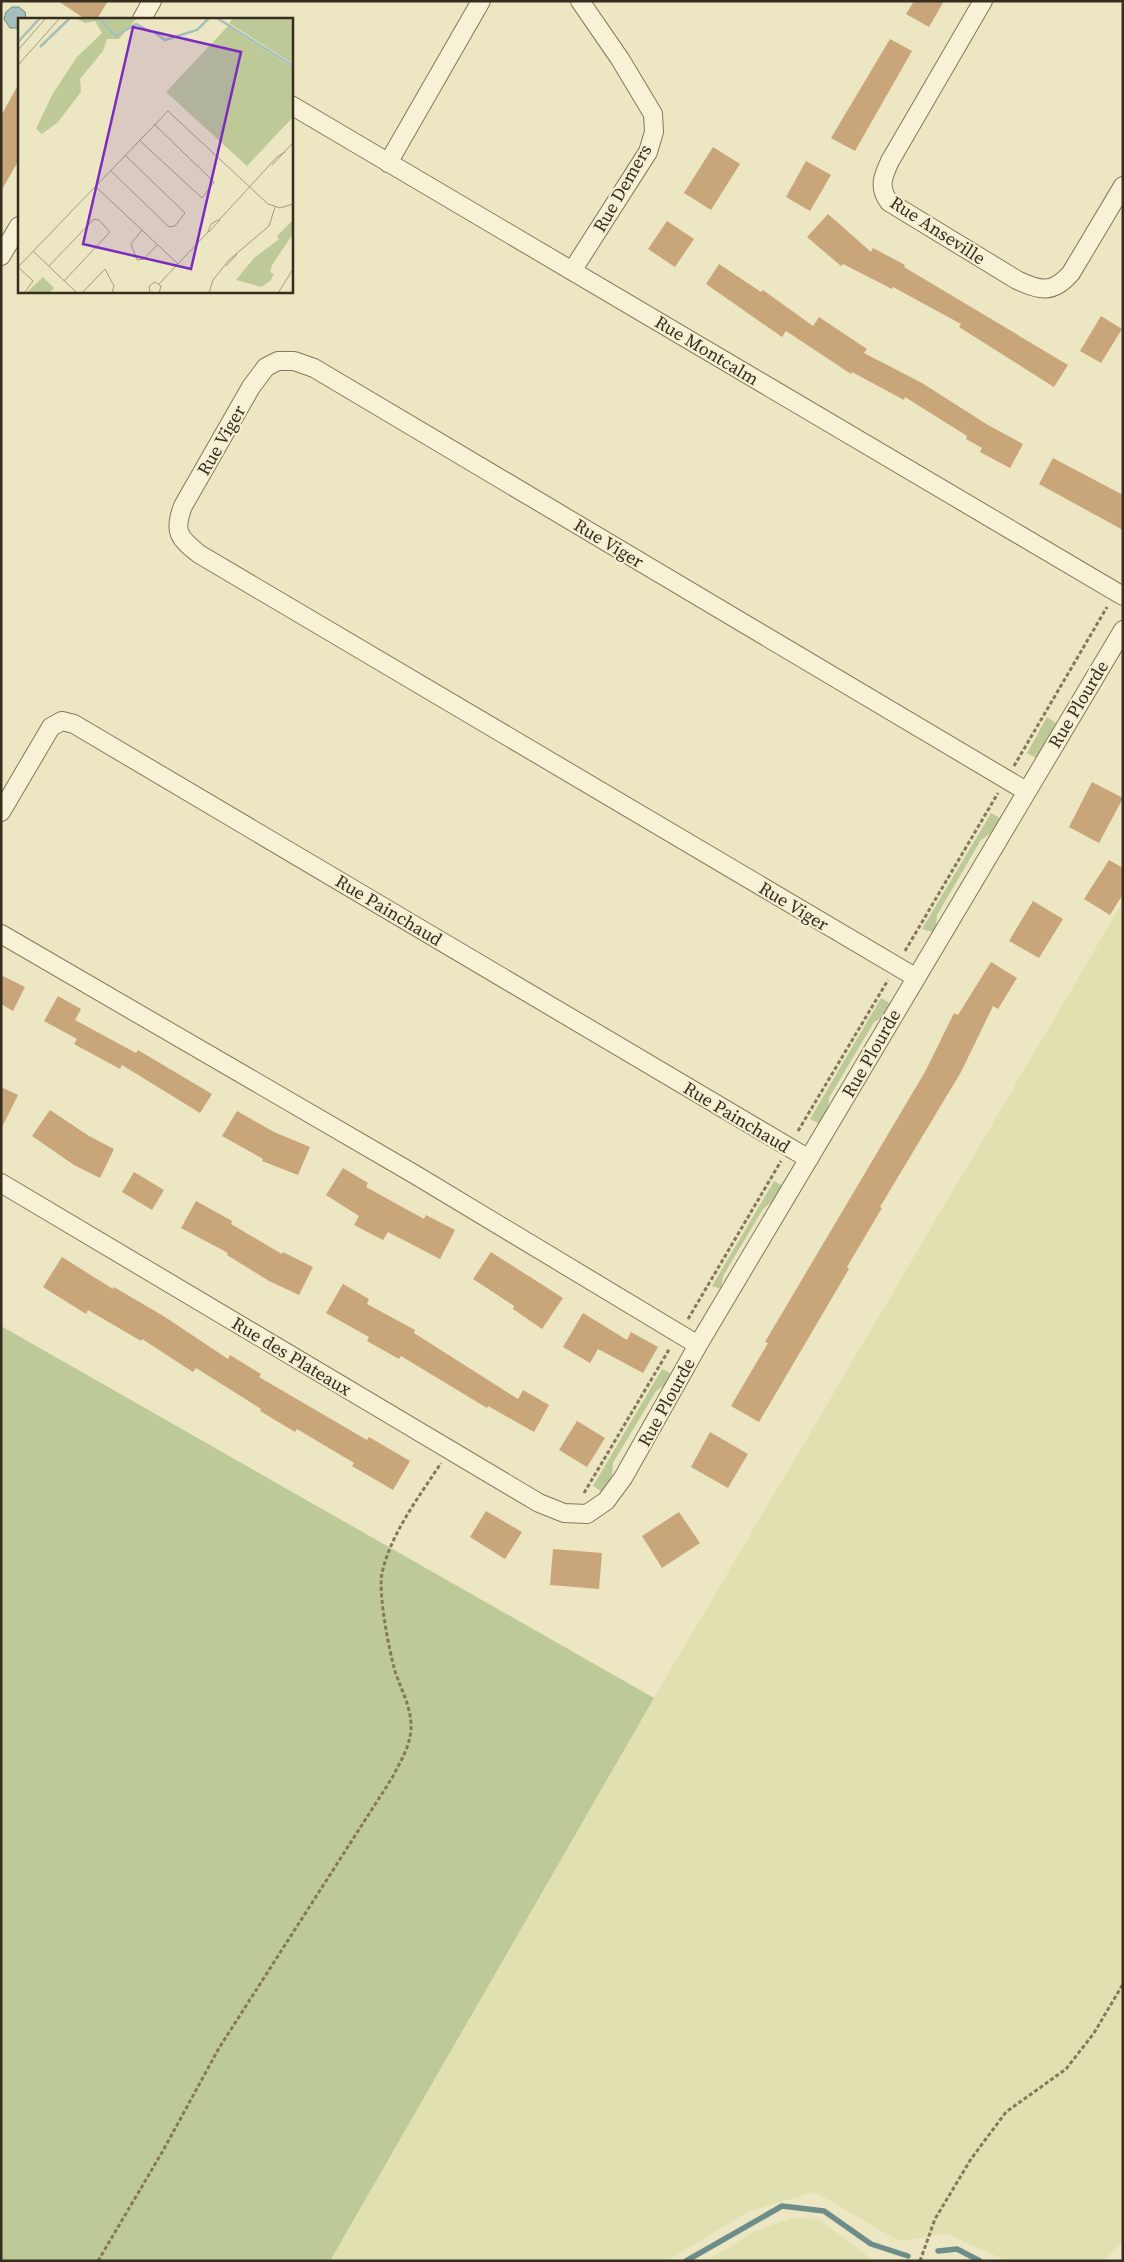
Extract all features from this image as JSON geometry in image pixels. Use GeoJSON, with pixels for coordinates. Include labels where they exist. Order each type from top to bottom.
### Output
{"type":"FeatureCollection","features":[{"type":"Feature","properties":{"kind":"street"},"geometry":{"type":"LineString","coordinates":[[143,18],[152,1]]}},
{"type":"Feature","properties":{"kind":"street"},"geometry":{"type":"LineString","coordinates":[[388,162],[481,1]]}},
{"type":"Feature","properties":{"kind":"street","name":"Rue Demers"},"geometry":{"type":"LineString","coordinates":[[572,271],[648,152],[654,132],[653,114],[620,59],[580,1]]}},
{"type":"Feature","properties":{"kind":"street","name":"Rue Anseville"},"geometry":{"type":"LineString","coordinates":[[983,1],[890,161],[882,178],[882,192],[888,202],[1017,280],[1035,289],[1048,289],[1062,284],[1071,273],[1123,186]]}},
{"type":"Feature","properties":{"kind":"street","name":"Rue Montcalm"},"geometry":{"type":"LineString","coordinates":[[292,106],[1120,594]]}},
{"type":"Feature","properties":{"kind":"street"},"geometry":{"type":"LineString","coordinates":[[1,256],[18,228]]}},
{"type":"Feature","properties":{"kind":"street","name":"Rue Viger"},"geometry":{"type":"LineString","coordinates":[[915,977],[199,554],[186,543],[179,534],[178,521],[183,506],[251,387],[266,367],[278,361],[294,361],[314,368],[1026,791]]}},
{"type":"Feature","properties":{"kind":"street","name":"Rue Plourde"},"geometry":{"type":"LineString","coordinates":[[579,1514],[606,1501],[623,1478],[698,1344],[1123,630]]}},
{"type":"Feature","properties":{"kind":"street","name":"Rue Painchaud"},"geometry":{"type":"LineString","coordinates":[[1,812],[51,727],[62,721],[74,724],[809,1160]]}},
{"type":"Feature","properties":{"kind":"street"},"geometry":{"type":"LineString","coordinates":[[1,934],[414,1174],[698,1344]]}},
{"type":"Feature","properties":{"kind":"street","name":"Rue des Plateaux"},"geometry":{"type":"LineString","coordinates":[[1,1183],[539,1503],[564,1513],[579,1514]]}},
{"type":"Feature","properties":{"kind":"path"},"geometry":{"type":"LineString","coordinates":[[579,1514],[679,1333],[788,1147],[1006,779],[1120,594]]}},
{"type":"Feature","properties":{"kind":"path"},"geometry":{"type":"LineString","coordinates":[[98,2261],[164,2149],[219,2048],[392,1778],[407,1749],[411,1729],[409,1707],[396,1672],[385,1623],[382,1575],[396,1535],[449,1449]]}},
{"type":"Feature","properties":{"kind":"path"},"geometry":{"type":"LineString","coordinates":[[920,2261],[936,2219],[971,2159],[1006,2112],[1066,2069],[1094,2033],[1123,1984]]}},
{"type":"Feature","properties":{"kind":"green space"},"geometry":{"type":"Polygon","coordinates":[[[1047,717],[1056,723],[1036,758],[1027,753],[1047,717]]]}},
{"type":"Feature","properties":{"kind":"green space"},"geometry":{"type":"Polygon","coordinates":[[[991,813],[1000,818],[991,833],[981,840],[937,915],[933,932],[922,929],[991,813]]]}},
{"type":"Feature","properties":{"kind":"green space"},"geometry":{"type":"Polygon","coordinates":[[[1123,902],[1123,2241],[1103,2261],[1008,2261],[947,2234],[899,2241],[815,2192],[749,2211],[667,2261],[330,2261],[654,1698],[1123,902]]]}},
{"type":"Feature","properties":{"kind":"green space"},"geometry":{"type":"Polygon","coordinates":[[[881,998],[891,1004],[882,1018],[874,1022],[829,1098],[828,1110],[820,1124],[810,1119],[881,998]]]}},
{"type":"Feature","properties":{"kind":"green space"},"geometry":{"type":"Polygon","coordinates":[[[774,1181],[783,1186],[775,1199],[763,1209],[723,1276],[721,1289],[712,1286],[774,1181]]]}},
{"type":"Feature","properties":{"kind":"green space"},"geometry":{"type":"Polygon","coordinates":[[[1,1326],[654,1698],[330,2261],[1,2261],[1,1326]]]}},
{"type":"Feature","properties":{"kind":"green space"},"geometry":{"type":"Polygon","coordinates":[[[662,1369],[672,1374],[665,1385],[656,1391],[613,1463],[612,1475],[603,1492],[593,1486],[662,1369]]]}},
{"type":"Feature","properties":{"kind":"green space"},"geometry":{"type":"Polygon","coordinates":[[[792,2218],[820,2220],[874,2261],[707,2261],[753,2232],[792,2218]]]}},
{"type":"Feature","properties":{"kind":"water"},"geometry":{"type":"Polygon","coordinates":[[[12,7],[19,7],[25,12],[26,18],[18,18],[18,28],[10,28],[4,19],[6,12],[12,7]]]}},
{"type":"Feature","properties":{"kind":"building"},"geometry":{"type":"Polygon","coordinates":[[[58,1],[108,1],[98,18],[84,18],[58,1]]]}},
{"type":"Feature","properties":{"kind":"building"},"geometry":{"type":"Polygon","coordinates":[[[914,1],[944,1],[929,27],[906,14],[914,1]]]}},
{"type":"Feature","properties":{"kind":"building"},"geometry":{"type":"Polygon","coordinates":[[[890,39],[912,51],[855,151],[831,138],[890,39]]]}},
{"type":"Feature","properties":{"kind":"building"},"geometry":{"type":"Polygon","coordinates":[[[18,85],[18,162],[1,191],[1,116],[18,85]]]}},
{"type":"Feature","properties":{"kind":"building"},"geometry":{"type":"Polygon","coordinates":[[[713,147],[740,164],[711,210],[684,193],[713,147]]]}},
{"type":"Feature","properties":{"kind":"building"},"geometry":{"type":"Polygon","coordinates":[[[806,161],[831,175],[810,211],[786,197],[806,161]]]}},
{"type":"Feature","properties":{"kind":"building"},"geometry":{"type":"Polygon","coordinates":[[[828,214],[871,252],[873,248],[905,265],[904,267],[1068,365],[1054,387],[959,327],[961,324],[893,287],[892,289],[843,264],[841,266],[807,237],[828,214]]]}},
{"type":"Feature","properties":{"kind":"building"},"geometry":{"type":"Polygon","coordinates":[[[667,221],[694,239],[675,267],[648,249],[667,221]]]}},
{"type":"Feature","properties":{"kind":"building"},"geometry":{"type":"Polygon","coordinates":[[[719,264],[761,292],[763,290],[813,326],[819,317],[867,349],[864,353],[922,383],[988,425],[1023,444],[1010,468],[980,452],[982,448],[966,439],[967,436],[905,397],[904,400],[852,372],[851,374],[786,331],[782,337],[706,284],[719,264]]]}},
{"type":"Feature","properties":{"kind":"building"},"geometry":{"type":"Polygon","coordinates":[[[1101,316],[1122,329],[1101,363],[1080,351],[1101,316]]]}},
{"type":"Feature","properties":{"kind":"building"},"geometry":{"type":"Polygon","coordinates":[[[1053,458],[1123,495],[1123,530],[1039,484],[1053,458]]]}},
{"type":"Feature","properties":{"kind":"building"},"geometry":{"type":"Polygon","coordinates":[[[1092,782],[1123,798],[1099,843],[1069,827],[1092,782]]]}},
{"type":"Feature","properties":{"kind":"building"},"geometry":{"type":"Polygon","coordinates":[[[1109,860],[1123,868],[1123,894],[1110,915],[1084,899],[1109,860]]]}},
{"type":"Feature","properties":{"kind":"building"},"geometry":{"type":"Polygon","coordinates":[[[1033,901],[1063,919],[1039,958],[1009,941],[1033,901]]]}},
{"type":"Feature","properties":{"kind":"building"},"geometry":{"type":"Polygon","coordinates":[[[991,962],[1017,978],[998,1009],[993,1006],[961,1072],[880,1207],[882,1208],[847,1267],[849,1269],[759,1422],[731,1406],[768,1343],[765,1342],[926,1070],[954,1013],[958,1015],[991,962]]]}},
{"type":"Feature","properties":{"kind":"building"},"geometry":{"type":"Polygon","coordinates":[[[1,975],[25,987],[13,1011],[1,1004],[1,975]]]}},
{"type":"Feature","properties":{"kind":"building"},"geometry":{"type":"Polygon","coordinates":[[[58,996],[81,1009],[75,1020],[136,1053],[138,1050],[212,1094],[200,1113],[122,1065],[120,1069],[74,1044],[77,1039],[44,1021],[58,996]]]}},
{"type":"Feature","properties":{"kind":"building"},"geometry":{"type":"Polygon","coordinates":[[[1,1087],[18,1095],[1,1129],[1,1087]]]}},
{"type":"Feature","properties":{"kind":"building"},"geometry":{"type":"Polygon","coordinates":[[[50,1110],[89,1136],[114,1149],[100,1178],[74,1165],[32,1136],[50,1110]]]}},
{"type":"Feature","properties":{"kind":"building"},"geometry":{"type":"Polygon","coordinates":[[[237,1111],[274,1132],[310,1147],[298,1175],[262,1161],[263,1159],[222,1136],[237,1111]]]}},
{"type":"Feature","properties":{"kind":"building"},"geometry":{"type":"Polygon","coordinates":[[[343,1168],[368,1183],[366,1187],[424,1219],[426,1215],[455,1230],[440,1259],[388,1232],[383,1240],[354,1225],[359,1216],[326,1195],[343,1168]]]}},
{"type":"Feature","properties":{"kind":"building"},"geometry":{"type":"Polygon","coordinates":[[[134,1172],[164,1190],[152,1210],[122,1192],[134,1172]]]}},
{"type":"Feature","properties":{"kind":"building"},"geometry":{"type":"Polygon","coordinates":[[[196,1201],[232,1221],[231,1224],[282,1254],[283,1252],[313,1267],[299,1295],[269,1281],[227,1255],[228,1253],[181,1228],[196,1201]]]}},
{"type":"Feature","properties":{"kind":"building"},"geometry":{"type":"Polygon","coordinates":[[[491,1252],[563,1298],[542,1329],[513,1309],[514,1306],[473,1279],[491,1252]]]}},
{"type":"Feature","properties":{"kind":"building"},"geometry":{"type":"Polygon","coordinates":[[[62,1257],[113,1289],[114,1287],[165,1317],[228,1359],[230,1355],[261,1374],[259,1377],[367,1440],[369,1437],[410,1461],[393,1490],[352,1466],[354,1463],[297,1429],[295,1432],[260,1411],[261,1409],[196,1368],[193,1372],[142,1339],[141,1341],[88,1310],[86,1314],[43,1287],[62,1257]]]}},
{"type":"Feature","properties":{"kind":"building"},"geometry":{"type":"Polygon","coordinates":[[[343,1284],[369,1299],[367,1304],[415,1330],[414,1333],[518,1399],[523,1390],[549,1405],[534,1432],[488,1406],[487,1408],[401,1356],[399,1359],[367,1341],[369,1337],[326,1313],[343,1284]]]}},
{"type":"Feature","properties":{"kind":"building"},"geometry":{"type":"Polygon","coordinates":[[[583,1313],[627,1340],[631,1332],[658,1347],[643,1373],[598,1349],[590,1363],[563,1347],[583,1313]]]}},
{"type":"Feature","properties":{"kind":"building"},"geometry":{"type":"Polygon","coordinates":[[[577,1421],[605,1438],[587,1467],[559,1450],[577,1421]]]}},
{"type":"Feature","properties":{"kind":"building"},"geometry":{"type":"Polygon","coordinates":[[[710,1432],[748,1454],[728,1488],[691,1467],[710,1432]]]}},
{"type":"Feature","properties":{"kind":"building"},"geometry":{"type":"Polygon","coordinates":[[[486,1511],[522,1532],[505,1559],[470,1537],[486,1511]]]}},
{"type":"Feature","properties":{"kind":"building"},"geometry":{"type":"Polygon","coordinates":[[[679,1512],[700,1543],[662,1568],[642,1536],[679,1512]]]}},
{"type":"Feature","properties":{"kind":"building"},"geometry":{"type":"Polygon","coordinates":[[[553,1549],[602,1553],[599,1589],[550,1585],[553,1549]]]}},
{"type":"Feature","properties":{"kind":"waterway"},"geometry":{"type":"LineString","coordinates":[[686,2261],[782,2206],[824,2211],[871,2244],[908,2256]]}},
{"type":"Feature","properties":{"kind":"waterway"},"geometry":{"type":"LineString","coordinates":[[938,2251],[957,2249],[980,2261]]}}]}
